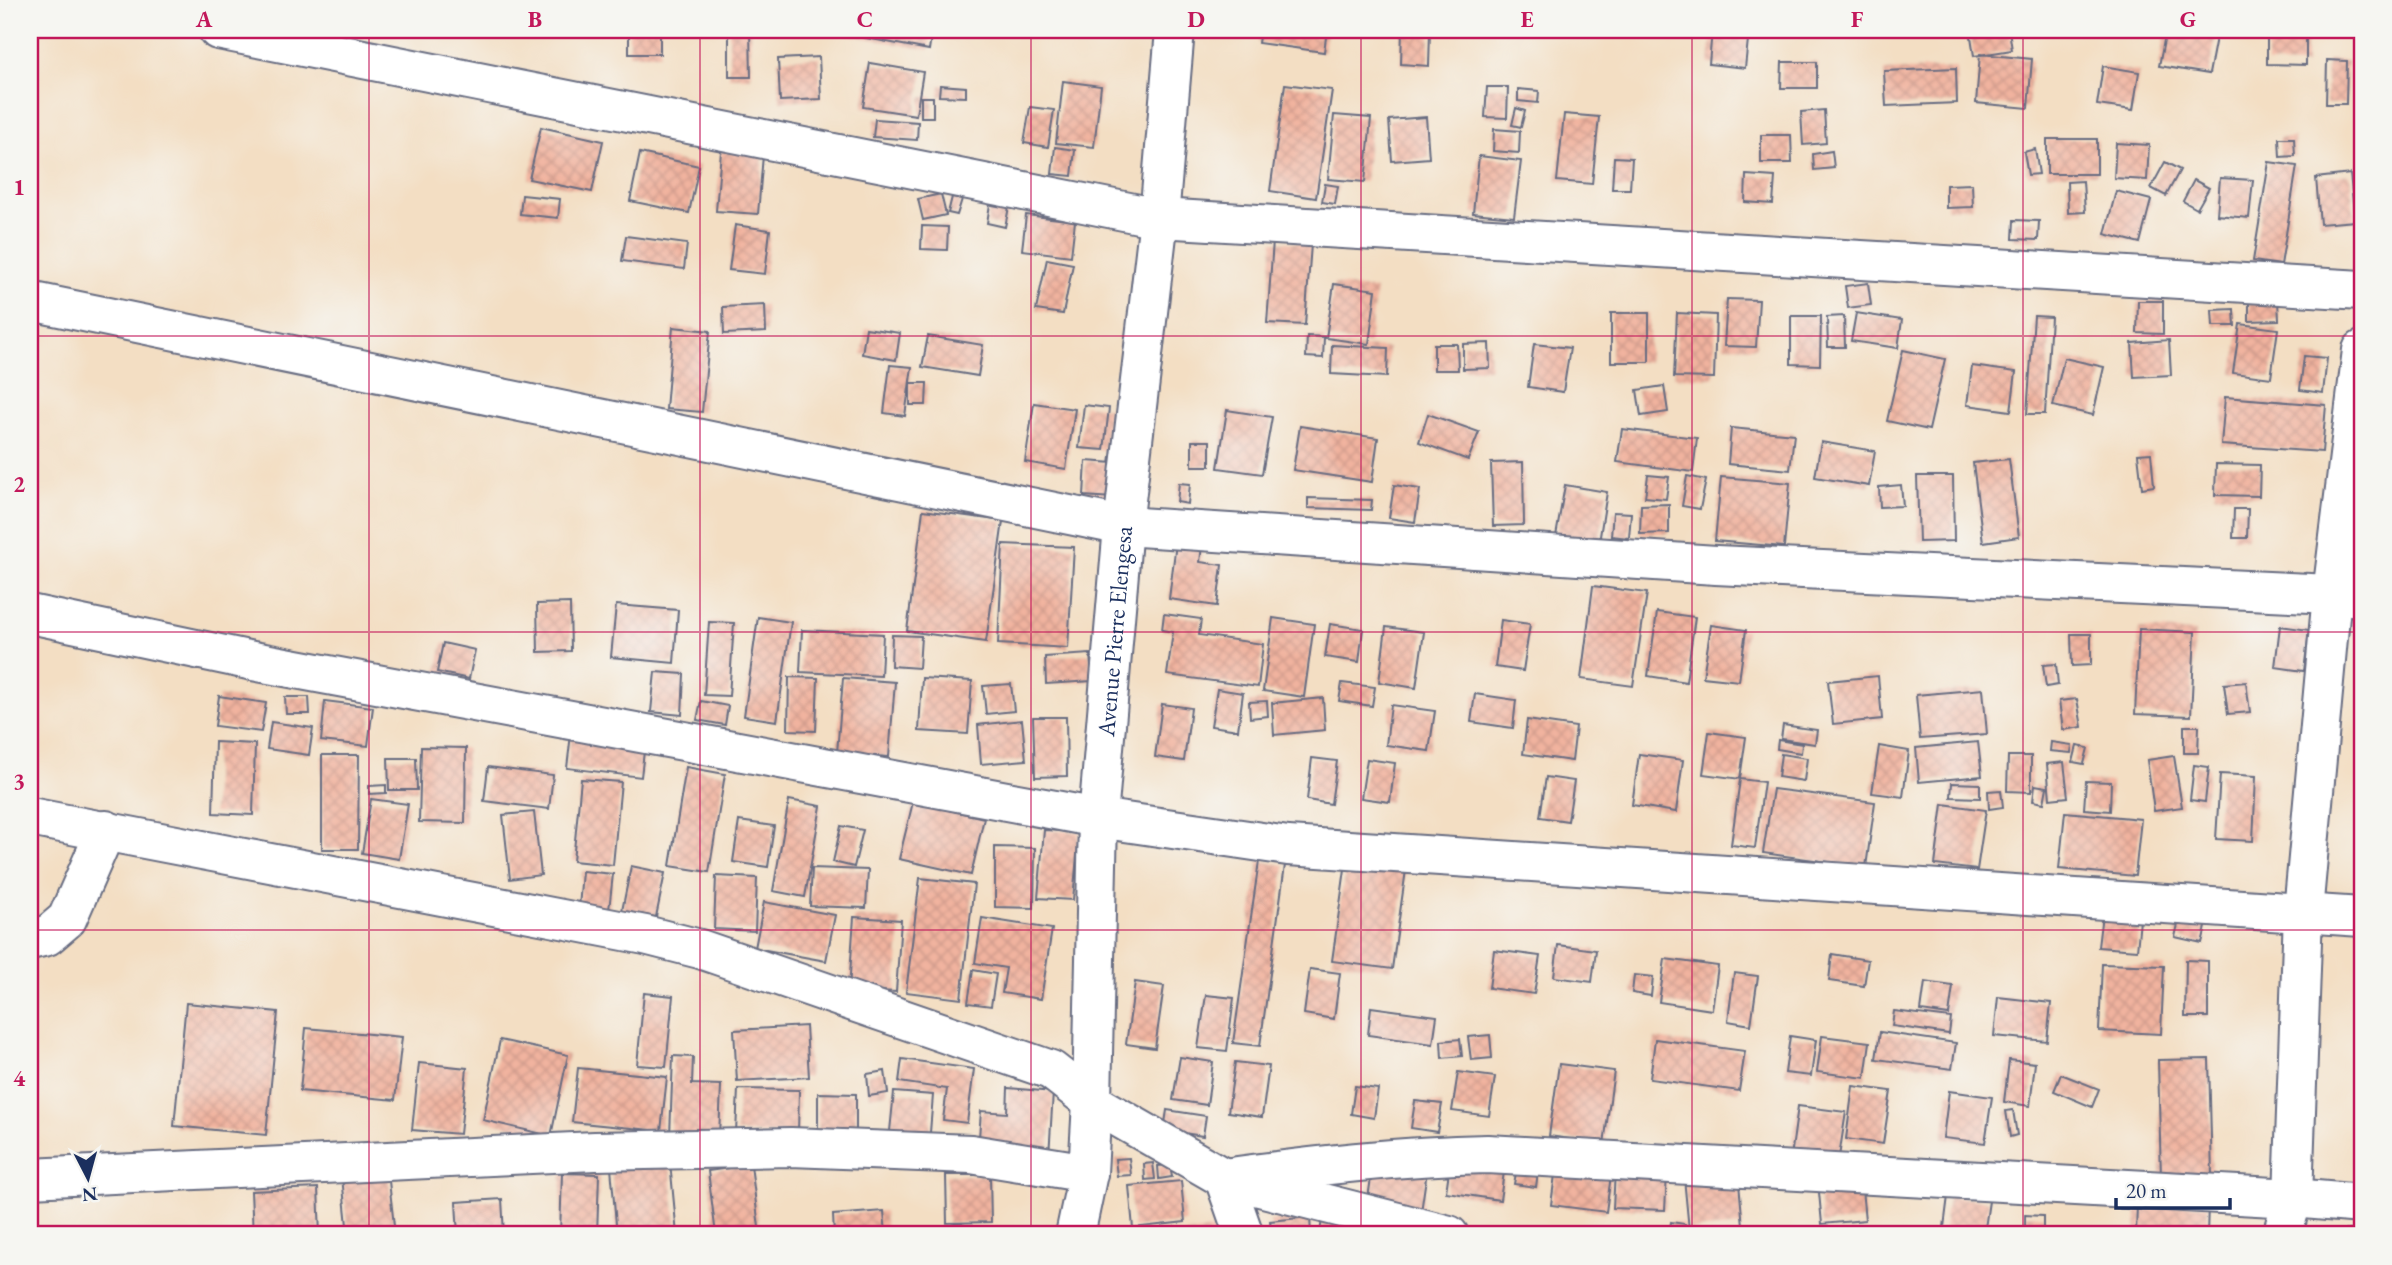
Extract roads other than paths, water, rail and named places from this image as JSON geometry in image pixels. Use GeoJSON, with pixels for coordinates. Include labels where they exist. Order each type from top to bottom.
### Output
{"type":"FeatureCollection","features":[{"type":"Feature","properties":{"kind":"street"},"geometry":{"type":"LineString","coordinates":[[218,30],[1158,218],[2362,290]]}},
{"type":"Feature","properties":{"kind":"street","name":"Avenue Pierre Elengesa"},"geometry":{"type":"LineString","coordinates":[[1075,1235],[1088,1173],[1092,1102],[1098,818],[1123,527],[1158,218],[1175,30]]}},
{"type":"Feature","properties":{"kind":"street"},"geometry":{"type":"LineString","coordinates":[[30,301],[1123,527],[1716,565],[2347,595]]}},
{"type":"Feature","properties":{"kind":"street"},"geometry":{"type":"LineString","coordinates":[[2282,1235],[2293,1198],[2303,912],[2347,595],[2362,350]]}},
{"type":"Feature","properties":{"kind":"street"},"geometry":{"type":"LineString","coordinates":[[30,614],[253,661],[1098,818],[1288,846],[2362,917]]}},
{"type":"Feature","properties":{"kind":"street"},"geometry":{"type":"LineString","coordinates":[[30,817],[645,935],[700,948],[1051,1070],[1092,1102],[1224,1178],[1449,1235]]}},
{"type":"Feature","properties":{"kind":"street"},"geometry":{"type":"LineString","coordinates":[[30,940],[47,936],[67,919],[106,830]]}},
{"type":"Feature","properties":{"kind":"street"},"geometry":{"type":"LineString","coordinates":[[30,1178],[595,1151],[791,1147],[971,1154],[1088,1173]]}},
{"type":"Feature","properties":{"kind":"street"},"geometry":{"type":"LineString","coordinates":[[1224,1178],[1355,1160],[1487,1154],[2362,1204]]}},
{"type":"Feature","properties":{"kind":"street"},"geometry":{"type":"LineString","coordinates":[[1224,1178],[1244,1235]]}}]}
